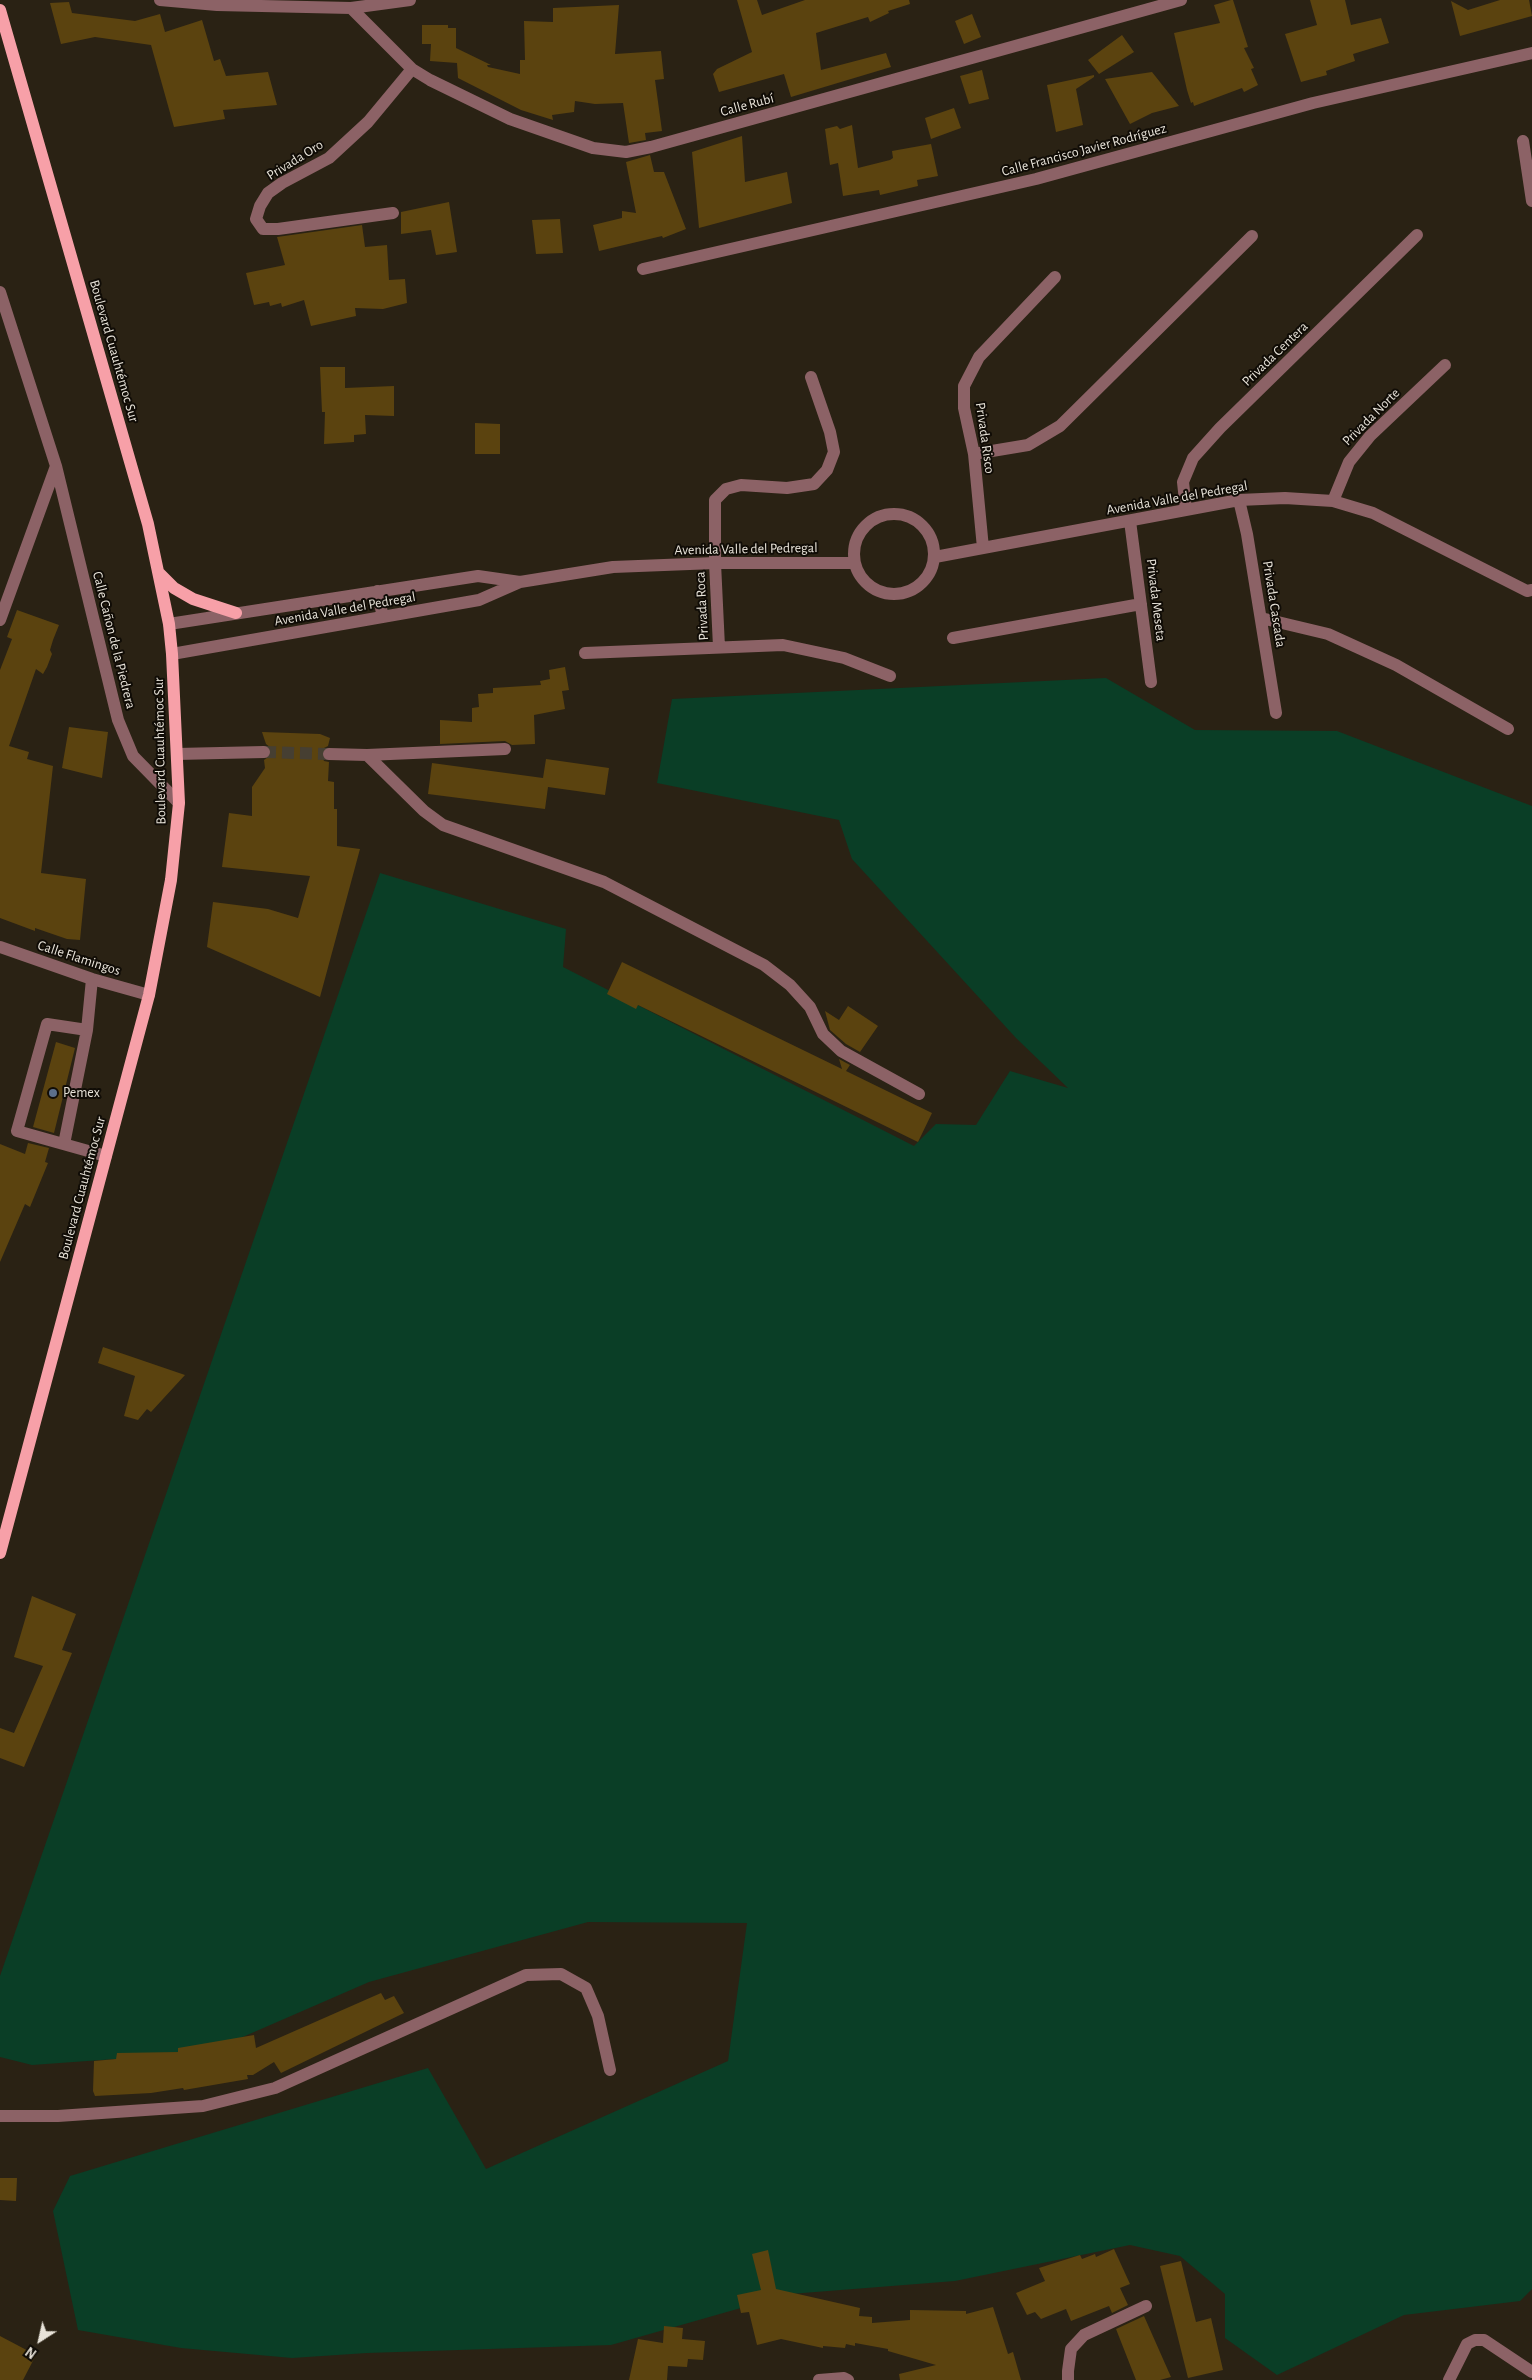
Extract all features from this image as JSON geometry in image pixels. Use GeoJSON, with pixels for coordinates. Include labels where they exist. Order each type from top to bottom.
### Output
{"type":"FeatureCollection","features":[{"type":"Feature","properties":{"kind":"main road","name":"Boulevard Cuauhtémoc Sur"},"geometry":{"type":"LineString","coordinates":[[0,10],[148,524],[169,624],[179,803],[171,880],[149,995],[0,1553]]}},
{"type":"Feature","properties":{"kind":"main road"},"geometry":{"type":"LineString","coordinates":[[159,573],[188,596],[236,613]]}},
{"type":"Feature","properties":{"kind":"street"},"geometry":{"type":"LineString","coordinates":[[160,0],[217,6],[351,8],[410,0]]}},
{"type":"Feature","properties":{"kind":"street","name":"Calle Rubí"},"geometry":{"type":"LineString","coordinates":[[351,8],[412,69],[430,80],[510,119],[592,148],[626,152],[651,147],[1181,0]]}},
{"type":"Feature","properties":{"kind":"street","name":"Calle Francisco Javier Rodríguez"},"geometry":{"type":"LineString","coordinates":[[643,269],[1036,179],[1313,103],[1532,54]]}},
{"type":"Feature","properties":{"kind":"street","name":"Privada Oro"},"geometry":{"type":"LineString","coordinates":[[392,213],[278,229],[263,229],[256,219],[260,206],[268,193],[282,183],[329,158],[368,122],[412,69]]}},
{"type":"Feature","properties":{"kind":"street"},"geometry":{"type":"LineString","coordinates":[[1523,141],[1532,201]]}},
{"type":"Feature","properties":{"kind":"street","name":"Privada Centera"},"geometry":{"type":"LineString","coordinates":[[1186,510],[1183,482],[1194,458],[1220,428],[1417,234]]}},
{"type":"Feature","properties":{"kind":"street"},"geometry":{"type":"LineString","coordinates":[[974,454],[1028,445],[1060,426],[1252,236]]}},
{"type":"Feature","properties":{"kind":"street","name":"Privada Risco"},"geometry":{"type":"LineString","coordinates":[[983,548],[974,454],[964,408],[964,386],[979,357],[1055,277]]}},
{"type":"Feature","properties":{"kind":"street","name":"Calle Cañon de la Piedrera"},"geometry":{"type":"LineString","coordinates":[[0,292],[56,466],[118,720],[133,756],[179,803]]}},
{"type":"Feature","properties":{"kind":"street","name":"Privada Norte"},"geometry":{"type":"LineString","coordinates":[[1332,501],[1348,462],[1370,436],[1445,366]]}},
{"type":"Feature","properties":{"kind":"street","name":"Privada Roca"},"geometry":{"type":"LineString","coordinates":[[719,647],[714,563],[715,500],[726,489],[741,485],[787,488],[814,484],[827,470],[834,452],[833,445],[811,377]]}},
{"type":"Feature","properties":{"kind":"street"},"geometry":{"type":"LineString","coordinates":[[0,620],[56,466]]}},
{"type":"Feature","properties":{"kind":"street","name":"Avenida Valle del Pedregal"},"geometry":{"type":"LineString","coordinates":[[935,557],[1240,500],[1286,498],[1332,501],[1373,513],[1530,590]]}},
{"type":"Feature","properties":{"kind":"street","name":"Privada Cascada"},"geometry":{"type":"LineString","coordinates":[[1240,500],[1276,713]]}},
{"type":"Feature","properties":{"kind":"street"},"geometry":{"type":"LineString","coordinates":[[891,514],[913,519],[923,526],[934,546],[935,557],[927,578],[919,587],[898,595],[886,594],[870,587],[859,574],[855,564],[854,552],[861,530],[870,522],[891,514]]}},
{"type":"Feature","properties":{"kind":"street","name":"Privada Meseta"},"geometry":{"type":"LineString","coordinates":[[1130,521],[1151,682]]}},
{"type":"Feature","properties":{"kind":"street","name":"Avenida Valle del Pedregal"},"geometry":{"type":"LineString","coordinates":[[172,654],[479,600],[520,582],[613,567],[714,563],[855,564]]}},
{"type":"Feature","properties":{"kind":"street","name":"Avenida Valle del Pedregal"},"geometry":{"type":"LineString","coordinates":[[169,624],[478,576],[520,582]]}},
{"type":"Feature","properties":{"kind":"street"},"geometry":{"type":"LineString","coordinates":[[377,591],[383,617]]}},
{"type":"Feature","properties":{"kind":"street"},"geometry":{"type":"LineString","coordinates":[[953,638],[1141,604]]}},
{"type":"Feature","properties":{"kind":"street"},"geometry":{"type":"LineString","coordinates":[[1261,618],[1328,634],[1396,665],[1508,729]]}},
{"type":"Feature","properties":{"kind":"street"},"geometry":{"type":"LineString","coordinates":[[585,653],[783,645],[844,658],[890,676]]}},
{"type":"Feature","properties":{"kind":"street"},"geometry":{"type":"LineString","coordinates":[[329,754],[367,755],[505,748]]}},
{"type":"Feature","properties":{"kind":"street"},"geometry":{"type":"LineString","coordinates":[[177,754],[264,752]]}},
{"type":"Feature","properties":{"kind":"street"},"geometry":{"type":"LineString","coordinates":[[367,755],[424,811],[443,825],[604,882],[764,965],[790,985],[803,999],[810,1007],[823,1034],[842,1051],[920,1094]]}},
{"type":"Feature","properties":{"kind":"street","name":"Calle Flamingos"},"geometry":{"type":"LineString","coordinates":[[0,947],[92,979],[149,995]]}},
{"type":"Feature","properties":{"kind":"street"},"geometry":{"type":"LineString","coordinates":[[64,1144],[87,1030],[92,979]]}},
{"type":"Feature","properties":{"kind":"street"},"geometry":{"type":"LineString","coordinates":[[87,1030],[47,1024],[17,1130],[106,1156]]}},
{"type":"Feature","properties":{"kind":"street"},"geometry":{"type":"LineString","coordinates":[[0,2116],[58,2116],[203,2106],[275,2088],[526,1975],[561,1974],[586,1988],[598,2016],[610,2070]]}},
{"type":"Feature","properties":{"kind":"street"},"geometry":{"type":"LineString","coordinates":[[1068,2380],[1071,2349],[1084,2336],[1146,2306]]}},
{"type":"Feature","properties":{"kind":"street"},"geometry":{"type":"LineString","coordinates":[[1449,2380],[1467,2344],[1475,2340],[1484,2340],[1532,2372]]}},
{"type":"Feature","properties":{"kind":"street"},"geometry":{"type":"LineString","coordinates":[[819,2380],[844,2378],[848,2380]]}},
{"type":"Feature","properties":{"kind":"green space"},"geometry":{"type":"Polygon","coordinates":[[[1106,678],[1195,730],[1337,731],[1532,806],[1532,2289],[1520,2301],[1404,2315],[1277,2375],[1225,2338],[1225,2294],[1180,2256],[1130,2245],[955,2281],[790,2294],[611,2345],[367,2353],[292,2358],[181,2348],[78,2330],[53,2211],[70,2176],[428,2068],[486,2169],[728,2061],[747,1923],[588,1922],[369,1982],[222,2046],[143,2057],[32,2065],[0,2057],[0,1976],[380,873],[566,929],[563,967],[914,1146],[936,1124],[976,1125],[1010,1071],[1068,1088],[1016,1038],[852,859],[839,820],[657,783],[672,699],[1106,678]]]}},
{"type":"Feature","properties":{"kind":"building"},"geometry":{"type":"Polygon","coordinates":[[[737,0],[757,0],[762,15],[805,0],[909,0],[910,4],[888,11],[889,13],[870,22],[868,17],[816,33],[821,70],[886,53],[891,67],[791,97],[784,74],[719,92],[713,74],[717,69],[752,52],[737,0]]]}},
{"type":"Feature","properties":{"kind":"building"},"geometry":{"type":"Polygon","coordinates":[[[1233,0],[1248,47],[1244,48],[1254,68],[1251,69],[1258,85],[1244,92],[1242,88],[1194,106],[1193,102],[1191,103],[1187,90],[1174,33],[1220,23],[1214,5],[1233,0]]]}},
{"type":"Feature","properties":{"kind":"building"},"geometry":{"type":"Polygon","coordinates":[[[1310,0],[1345,0],[1351,25],[1381,18],[1389,43],[1353,54],[1355,61],[1326,71],[1327,75],[1301,82],[1285,34],[1317,25],[1310,0]]]}},
{"type":"Feature","properties":{"kind":"building"},"geometry":{"type":"Polygon","coordinates":[[[1500,0],[1529,0],[1532,16],[1460,36],[1451,1],[1468,10],[1500,0]]]}},
{"type":"Feature","properties":{"kind":"building"},"geometry":{"type":"Polygon","coordinates":[[[69,2],[72,13],[135,21],[160,14],[165,32],[202,20],[214,61],[220,59],[226,76],[268,72],[277,105],[223,110],[225,119],[174,127],[151,45],[95,37],[61,44],[50,3],[69,2]]]}},
{"type":"Feature","properties":{"kind":"building"},"geometry":{"type":"Polygon","coordinates":[[[619,5],[615,54],[661,51],[664,79],[655,80],[662,131],[645,133],[646,140],[629,143],[623,103],[595,104],[575,101],[574,112],[552,115],[553,120],[521,110],[458,78],[457,63],[430,61],[431,44],[422,44],[422,25],[448,25],[448,28],[456,28],[456,48],[491,65],[487,65],[488,67],[520,74],[520,60],[525,60],[524,21],[553,22],[553,8],[619,5]]]}},
{"type":"Feature","properties":{"kind":"building"},"geometry":{"type":"Polygon","coordinates":[[[972,14],[981,37],[964,44],[955,21],[972,14]]]}},
{"type":"Feature","properties":{"kind":"building"},"geometry":{"type":"Polygon","coordinates":[[[1122,35],[1134,52],[1099,74],[1088,60],[1122,35]]]}},
{"type":"Feature","properties":{"kind":"building"},"geometry":{"type":"Polygon","coordinates":[[[982,70],[989,99],[969,104],[960,76],[982,70]]]}},
{"type":"Feature","properties":{"kind":"building"},"geometry":{"type":"Polygon","coordinates":[[[1152,72],[1179,106],[1152,113],[1130,124],[1105,79],[1152,72]]]}},
{"type":"Feature","properties":{"kind":"building"},"geometry":{"type":"Polygon","coordinates":[[[1094,75],[1094,77],[1076,89],[1083,125],[1056,132],[1047,85],[1094,75]]]}},
{"type":"Feature","properties":{"kind":"building"},"geometry":{"type":"Polygon","coordinates":[[[954,108],[961,128],[931,139],[925,118],[954,108]]]}},
{"type":"Feature","properties":{"kind":"building"},"geometry":{"type":"Polygon","coordinates":[[[852,125],[858,168],[890,160],[893,158],[892,151],[931,144],[938,176],[917,180],[918,186],[880,195],[879,190],[843,196],[838,163],[830,165],[825,129],[837,126],[840,129],[852,125]]]}},
{"type":"Feature","properties":{"kind":"building"},"geometry":{"type":"Polygon","coordinates":[[[742,136],[745,182],[787,172],[792,203],[699,228],[692,152],[742,136]]]}},
{"type":"Feature","properties":{"kind":"building"},"geometry":{"type":"Polygon","coordinates":[[[650,155],[654,172],[664,172],[686,229],[663,238],[662,236],[599,251],[593,225],[622,218],[622,211],[636,213],[626,162],[650,155]]]}},
{"type":"Feature","properties":{"kind":"building"},"geometry":{"type":"Polygon","coordinates":[[[449,202],[457,252],[436,255],[431,230],[401,234],[401,212],[449,202]]]}},
{"type":"Feature","properties":{"kind":"building"},"geometry":{"type":"Polygon","coordinates":[[[560,219],[563,253],[536,254],[532,220],[560,219]]]}},
{"type":"Feature","properties":{"kind":"building"},"geometry":{"type":"Polygon","coordinates":[[[362,225],[365,247],[387,245],[389,280],[405,279],[407,303],[383,309],[355,308],[356,316],[311,326],[304,300],[282,307],[281,303],[270,306],[269,302],[254,305],[246,273],[285,265],[277,237],[362,225]]]}},
{"type":"Feature","properties":{"kind":"building"},"geometry":{"type":"Polygon","coordinates":[[[320,367],[345,367],[345,388],[394,386],[394,416],[365,415],[366,434],[354,435],[354,442],[324,444],[325,412],[322,412],[320,367]]]}},
{"type":"Feature","properties":{"kind":"building"},"geometry":{"type":"Polygon","coordinates":[[[475,423],[500,424],[500,454],[475,454],[475,423]]]}},
{"type":"Feature","properties":{"kind":"building"},"geometry":{"type":"Polygon","coordinates":[[[17,610],[59,625],[50,650],[52,654],[47,667],[43,674],[36,669],[9,746],[29,752],[27,759],[53,766],[41,873],[86,879],[80,940],[67,939],[35,928],[35,931],[0,918],[0,670],[12,639],[7,637],[17,610]]]}},
{"type":"Feature","properties":{"kind":"building"},"geometry":{"type":"Polygon","coordinates":[[[565,667],[569,690],[562,691],[565,709],[534,715],[535,744],[512,745],[505,741],[440,744],[440,720],[472,722],[472,708],[479,707],[478,694],[493,693],[493,688],[541,685],[540,681],[550,679],[549,670],[565,667]]]}},
{"type":"Feature","properties":{"kind":"building"},"geometry":{"type":"Polygon","coordinates":[[[69,727],[108,732],[102,778],[62,768],[69,727]]]}},
{"type":"Feature","properties":{"kind":"building"},"geometry":{"type":"Polygon","coordinates":[[[262,732],[320,734],[330,738],[328,746],[322,749],[321,754],[324,761],[329,762],[328,781],[334,782],[334,809],[337,809],[337,846],[360,849],[320,997],[207,947],[213,902],[268,909],[298,918],[310,876],[222,867],[229,813],[252,816],[252,787],[265,768],[264,760],[271,755],[271,748],[266,744],[262,732]]]}},
{"type":"Feature","properties":{"kind":"building"},"geometry":{"type":"Polygon","coordinates":[[[546,759],[609,768],[605,795],[548,787],[545,809],[428,794],[432,763],[543,778],[546,759]]]}},
{"type":"Feature","properties":{"kind":"building"},"geometry":{"type":"Polygon","coordinates":[[[622,962],[842,1069],[839,1059],[850,1065],[846,1071],[932,1113],[918,1142],[638,1005],[636,1009],[607,994],[622,962]]]}},
{"type":"Feature","properties":{"kind":"building"},"geometry":{"type":"Polygon","coordinates":[[[848,1006],[878,1026],[860,1052],[846,1044],[830,1030],[825,1011],[839,1020],[848,1006]]]}},
{"type":"Feature","properties":{"kind":"building","name":"Pemex"},"geometry":{"type":"Polygon","coordinates":[[[56,1042],[75,1048],[54,1133],[33,1127],[56,1042]]]}},
{"type":"Feature","properties":{"kind":"building"},"geometry":{"type":"Polygon","coordinates":[[[28,1143],[49,1148],[45,1162],[48,1163],[30,1207],[25,1204],[0,1262],[0,1144],[25,1154],[28,1143]]]}},
{"type":"Feature","properties":{"kind":"building"},"geometry":{"type":"Polygon","coordinates":[[[103,1347],[185,1375],[151,1412],[147,1409],[138,1420],[124,1416],[135,1376],[98,1363],[103,1347]]]}},
{"type":"Feature","properties":{"kind":"building"},"geometry":{"type":"Polygon","coordinates":[[[32,1596],[76,1614],[62,1650],[72,1653],[24,1767],[0,1758],[0,1728],[14,1733],[43,1666],[14,1657],[32,1596]]]}},
{"type":"Feature","properties":{"kind":"building"},"geometry":{"type":"Polygon","coordinates":[[[381,1993],[385,2000],[394,1996],[404,2013],[281,2073],[274,2062],[253,2075],[247,2075],[248,2079],[184,2090],[183,2088],[151,2093],[95,2096],[93,2091],[94,2061],[116,2059],[117,2053],[178,2052],[178,2048],[254,2035],[256,2048],[381,1993]]]}},
{"type":"Feature","properties":{"kind":"building"},"geometry":{"type":"Polygon","coordinates":[[[0,2178],[17,2178],[16,2201],[0,2200],[0,2178]]]}},
{"type":"Feature","properties":{"kind":"building"},"geometry":{"type":"Polygon","coordinates":[[[1114,2249],[1130,2284],[1120,2288],[1128,2305],[1112,2313],[1109,2306],[1071,2321],[1066,2309],[1041,2319],[1035,2312],[1027,2315],[1016,2293],[1045,2281],[1039,2268],[1080,2255],[1082,2259],[1095,2254],[1096,2257],[1114,2249]]]}},
{"type":"Feature","properties":{"kind":"building"},"geometry":{"type":"Polygon","coordinates":[[[768,2250],[776,2289],[860,2308],[859,2316],[872,2317],[872,2323],[910,2320],[910,2310],[966,2311],[966,2314],[993,2307],[1008,2354],[1013,2352],[1021,2380],[900,2380],[899,2374],[936,2365],[888,2351],[888,2349],[855,2343],[855,2346],[846,2344],[845,2348],[823,2346],[823,2348],[781,2339],[757,2345],[749,2312],[741,2313],[737,2295],[761,2290],[752,2254],[768,2250]]]}},
{"type":"Feature","properties":{"kind":"building"},"geometry":{"type":"Polygon","coordinates":[[[1181,2261],[1196,2322],[1211,2318],[1223,2370],[1188,2378],[1160,2266],[1181,2261]]]}},
{"type":"Feature","properties":{"kind":"building"},"geometry":{"type":"Polygon","coordinates":[[[1144,2316],[1171,2377],[1160,2380],[1136,2380],[1116,2329],[1144,2316]]]}},
{"type":"Feature","properties":{"kind":"building"},"geometry":{"type":"Polygon","coordinates":[[[664,2326],[683,2328],[682,2339],[705,2341],[703,2360],[688,2359],[687,2367],[668,2366],[667,2380],[629,2380],[638,2339],[663,2343],[664,2326]]]}},
{"type":"Feature","properties":{"kind":"building"},"geometry":{"type":"Polygon","coordinates":[[[0,2336],[36,2355],[23,2380],[0,2380],[0,2336]]]}},
{"type":"Feature","properties":{"kind":"tunnel"},"geometry":{"type":"LineString","coordinates":[[264,752],[329,754]]}},
{"type":"Feature","properties":{"kind":"place","name":"Pemex"},"geometry":{"type":"Point","coordinates":[53,1093]}}]}
